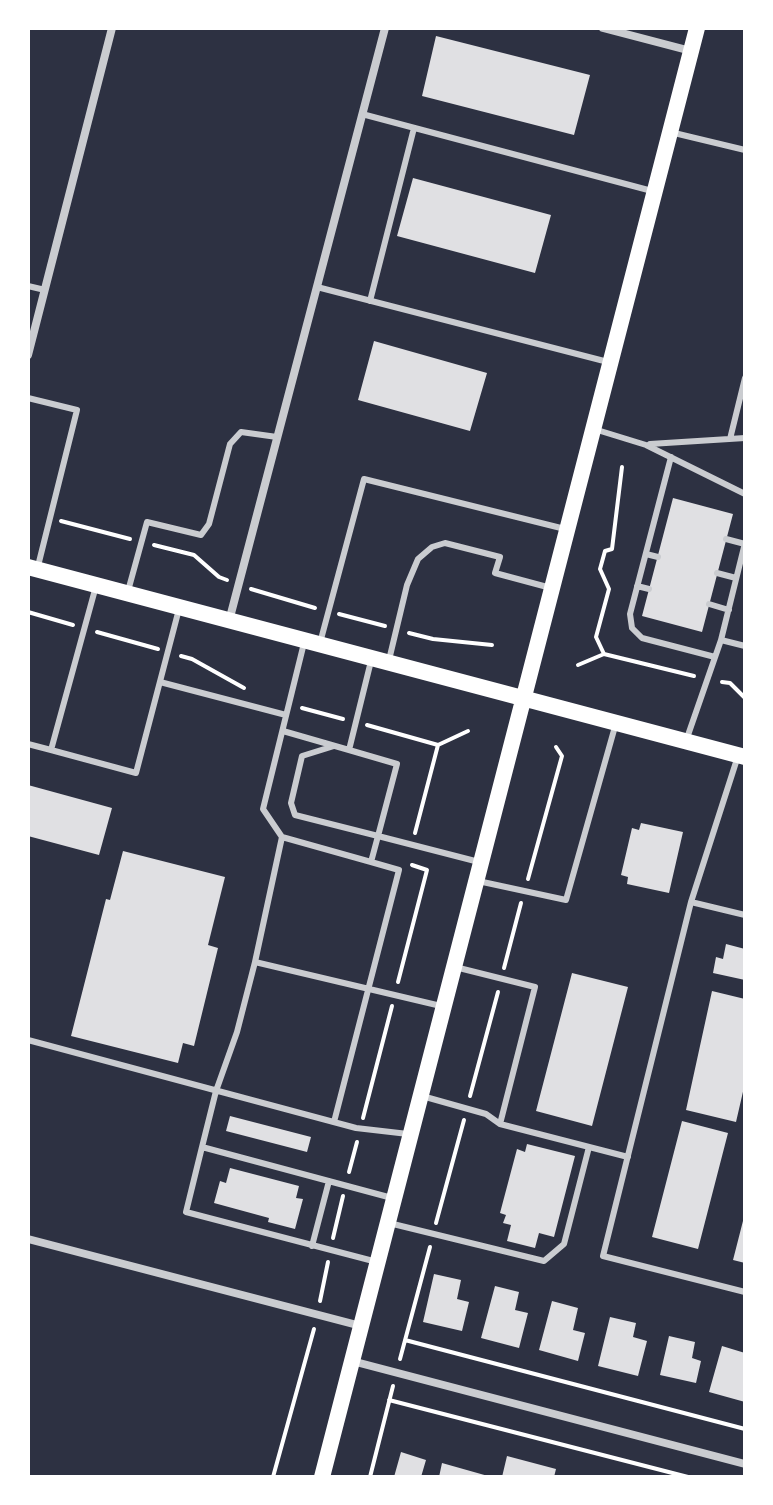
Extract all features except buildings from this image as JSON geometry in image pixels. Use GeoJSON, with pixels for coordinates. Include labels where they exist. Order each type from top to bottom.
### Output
{"type":"FeatureCollection","features":[{"type":"Feature","properties":{"kind":"main road"},"geometry":{"type":"LineString","coordinates":[[322,1477],[697,28]]}},
{"type":"Feature","properties":{"kind":"main road"},"geometry":{"type":"LineString","coordinates":[[32,569],[742,756]]}},
{"type":"Feature","properties":{"kind":"street"},"geometry":{"type":"LineString","coordinates":[[28,355],[112,28]]}},
{"type":"Feature","properties":{"kind":"street"},"geometry":{"type":"LineString","coordinates":[[229,622],[385,28]]}},
{"type":"Feature","properties":{"kind":"street"},"geometry":{"type":"LineString","coordinates":[[603,28],[691,51]]}},
{"type":"Feature","properties":{"kind":"street"},"geometry":{"type":"LineString","coordinates":[[28,1239],[361,1326]]}},
{"type":"Feature","properties":{"kind":"street"},"geometry":{"type":"LineString","coordinates":[[352,1361],[745,1464]]}},
{"type":"Feature","properties":{"kind":"lane"},"geometry":{"type":"LineString","coordinates":[[362,114],[655,192]]}},
{"type":"Feature","properties":{"kind":"lane"},"geometry":{"type":"LineString","coordinates":[[370,301],[414,128]]}},
{"type":"Feature","properties":{"kind":"lane"},"geometry":{"type":"LineString","coordinates":[[670,132],[745,150]]}},
{"type":"Feature","properties":{"kind":"lane"},"geometry":{"type":"LineString","coordinates":[[28,286],[45,290]]}},
{"type":"Feature","properties":{"kind":"lane"},"geometry":{"type":"LineString","coordinates":[[317,287],[611,363]]}},
{"type":"Feature","properties":{"kind":"lane"},"geometry":{"type":"LineString","coordinates":[[730,439],[745,378]]}},
{"type":"Feature","properties":{"kind":"lane"},"geometry":{"type":"LineString","coordinates":[[28,398],[77,410],[50,518],[32,569]]}},
{"type":"Feature","properties":{"kind":"lane"},"geometry":{"type":"LineString","coordinates":[[594,429],[646,445],[745,494]]}},
{"type":"Feature","properties":{"kind":"lane"},"geometry":{"type":"LineString","coordinates":[[127,594],[147,522],[201,535],[209,524],[230,444],[241,432],[277,437]]}},
{"type":"Feature","properties":{"kind":"lane"},"geometry":{"type":"LineString","coordinates":[[646,445],[745,438]]}},
{"type":"Feature","properties":{"kind":"lane"},"geometry":{"type":"LineString","coordinates":[[671,457],[630,614],[632,628],[642,638],[715,657]]}},
{"type":"Feature","properties":{"kind":"lane"},"geometry":{"type":"LineString","coordinates":[[334,1122],[399,870],[282,837],[263,809],[289,704],[312,644],[329,611],[364,479],[569,530]]}},
{"type":"Feature","properties":{"kind":"lane"},"geometry":{"type":"LineString","coordinates":[[655,520],[667,523]]}},
{"type":"Feature","properties":{"kind":"lane"},"geometry":{"type":"LineString","coordinates":[[686,741],[721,640],[745,544],[726,539]]}},
{"type":"Feature","properties":{"kind":"lane"},"geometry":{"type":"LineString","coordinates":[[388,663],[407,585],[418,559],[439,544],[500,557],[495,573],[553,588]]}},
{"type":"Feature","properties":{"kind":"lane"},"geometry":{"type":"LineString","coordinates":[[646,554],[658,557]]}},
{"type":"Feature","properties":{"kind":"lane"},"geometry":{"type":"LineString","coordinates":[[717,573],[736,578]]}},
{"type":"Feature","properties":{"kind":"lane"},"geometry":{"type":"LineString","coordinates":[[51,750],[96,586]]}},
{"type":"Feature","properties":{"kind":"lane"},"geometry":{"type":"LineString","coordinates":[[637,586],[649,589]]}},
{"type":"Feature","properties":{"kind":"lane"},"geometry":{"type":"LineString","coordinates":[[709,604],[729,610]]}},
{"type":"Feature","properties":{"kind":"lane"},"geometry":{"type":"LineString","coordinates":[[28,744],[136,773],[179,609]]}},
{"type":"Feature","properties":{"kind":"lane"},"geometry":{"type":"LineString","coordinates":[[721,640],[745,646]]}},
{"type":"Feature","properties":{"kind":"lane"},"geometry":{"type":"LineString","coordinates":[[349,750],[371,659]]}},
{"type":"Feature","properties":{"kind":"lane"},"geometry":{"type":"LineString","coordinates":[[160,682],[286,715]]}},
{"type":"Feature","properties":{"kind":"lane"},"geometry":{"type":"LineString","coordinates":[[478,881],[566,900],[616,723]]}},
{"type":"Feature","properties":{"kind":"lane"},"geometry":{"type":"LineString","coordinates":[[283,731],[397,764],[371,862]]}},
{"type":"Feature","properties":{"kind":"lane"},"geometry":{"type":"LineString","coordinates":[[334,746],[302,756],[291,803],[295,815],[482,863]]}},
{"type":"Feature","properties":{"kind":"lane"},"geometry":{"type":"LineString","coordinates":[[742,756],[691,902],[603,1256],[745,1292]]}},
{"type":"Feature","properties":{"kind":"lane"},"geometry":{"type":"LineString","coordinates":[[282,837],[255,962],[237,1032],[216,1091],[186,1212],[378,1262]]}},
{"type":"Feature","properties":{"kind":"lane"},"geometry":{"type":"LineString","coordinates":[[691,902],[745,915]]}},
{"type":"Feature","properties":{"kind":"lane"},"geometry":{"type":"LineString","coordinates":[[255,962],[445,1007]]}},
{"type":"Feature","properties":{"kind":"lane"},"geometry":{"type":"LineString","coordinates":[[455,967],[535,987],[500,1124]]}},
{"type":"Feature","properties":{"kind":"lane"},"geometry":{"type":"LineString","coordinates":[[28,1040],[334,1122],[412,1135]]}},
{"type":"Feature","properties":{"kind":"lane"},"geometry":{"type":"LineString","coordinates":[[422,1096],[486,1114],[500,1124],[628,1157]]}},
{"type":"Feature","properties":{"kind":"lane"},"geometry":{"type":"LineString","coordinates":[[202,1147],[395,1199]]}},
{"type":"Feature","properties":{"kind":"lane"},"geometry":{"type":"LineString","coordinates":[[389,1223],[544,1261],[564,1244],[589,1147]]}},
{"type":"Feature","properties":{"kind":"lane"},"geometry":{"type":"LineString","coordinates":[[312,1246],[329,1181]]}},
{"type":"Feature","properties":{"kind":"path"},"geometry":{"type":"LineString","coordinates":[[604,654],[596,637],[609,589],[600,569],[605,551],[612,549],[622,467]]}},
{"type":"Feature","properties":{"kind":"path"},"geometry":{"type":"LineString","coordinates":[[50,518],[194,555],[219,577],[329,611],[433,639],[492,645]]}},
{"type":"Feature","properties":{"kind":"path"},"geometry":{"type":"LineString","coordinates":[[28,612],[192,659],[244,688]]}},
{"type":"Feature","properties":{"kind":"path"},"geometry":{"type":"LineString","coordinates":[[578,665],[604,654],[674,673],[730,683],[745,698]]}},
{"type":"Feature","properties":{"kind":"path"},"geometry":{"type":"LineString","coordinates":[[289,704],[438,745],[468,731]]}},
{"type":"Feature","properties":{"kind":"path"},"geometry":{"type":"LineString","coordinates":[[273,1477],[317,1315],[346,1186],[427,870],[407,862],[438,745]]}},
{"type":"Feature","properties":{"kind":"path"},"geometry":{"type":"LineString","coordinates":[[405,1340],[745,1429]]}},
{"type":"Feature","properties":{"kind":"path"},"geometry":{"type":"LineString","coordinates":[[389,1400],[688,1477]]}}]}
